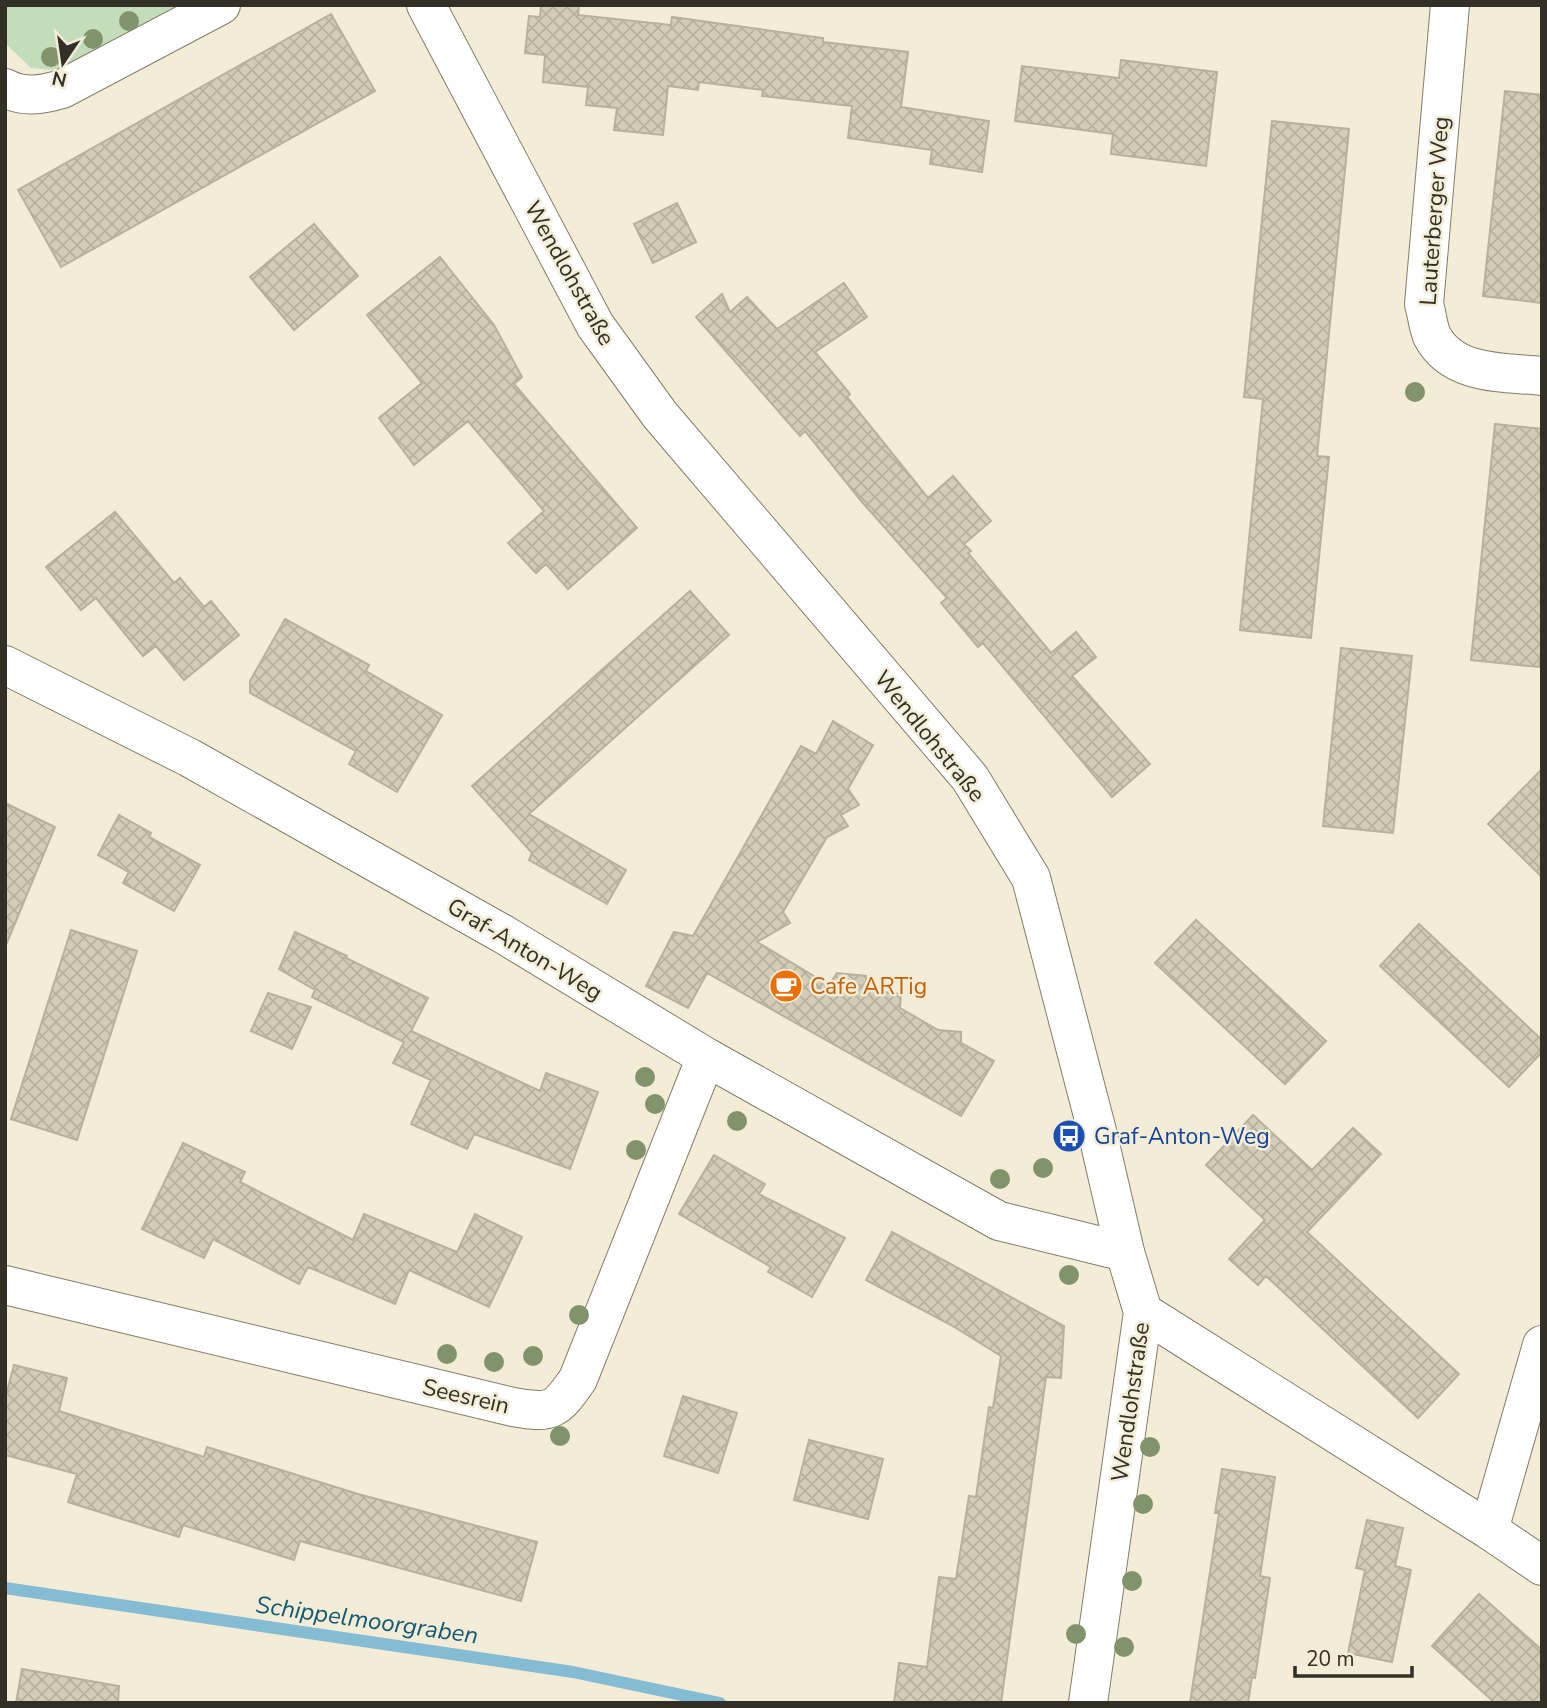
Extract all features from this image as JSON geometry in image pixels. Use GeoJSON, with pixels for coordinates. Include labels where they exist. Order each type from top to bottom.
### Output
{"type":"FeatureCollection","features":[{"type":"Feature","properties":{"kind":"street"},"geometry":{"type":"LineString","coordinates":[[5,88],[17,94],[41,95],[62,89],[220,5]]}},
{"type":"Feature","properties":{"kind":"street","name":"Wendlohstraße"},"geometry":{"type":"LineString","coordinates":[[426,5],[595,326],[660,415],[970,778],[1031,878],[1097,1131],[1125,1252],[1143,1312],[1088,1703]]}},
{"type":"Feature","properties":{"kind":"street","name":"Lauterberger Weg"},"geometry":{"type":"LineString","coordinates":[[1450,5],[1424,304],[1432,336],[1449,357],[1473,369],[1542,376]]}},
{"type":"Feature","properties":{"kind":"street","name":"Graf-Anton-Weg"},"geometry":{"type":"LineString","coordinates":[[5,665],[190,758],[503,934],[706,1057],[999,1221],[1125,1252]]}},
{"type":"Feature","properties":{"kind":"street","name":"Seesrein"},"geometry":{"type":"LineString","coordinates":[[5,1285],[513,1408],[536,1411],[553,1409],[565,1398],[578,1379],[706,1057]]}},
{"type":"Feature","properties":{"kind":"street"},"geometry":{"type":"LineString","coordinates":[[1143,1312],[1542,1566]]}},
{"type":"Feature","properties":{"kind":"street"},"geometry":{"type":"LineString","coordinates":[[1489,1530],[1542,1345]]}},
{"type":"Feature","properties":{"kind":"green space"},"geometry":{"type":"Polygon","coordinates":[[[5,5],[187,5],[66,71],[31,68],[5,43],[5,5]]]}},
{"type":"Feature","properties":{"kind":"building"},"geometry":{"type":"Polygon","coordinates":[[[541,5],[579,5],[578,15],[671,25],[672,17],[823,38],[823,42],[908,52],[901,107],[989,121],[982,172],[930,164],[932,150],[848,138],[852,106],[762,96],[763,90],[699,82],[698,90],[668,86],[663,135],[614,130],[617,108],[586,105],[588,87],[543,82],[545,55],[525,53],[529,16],[540,17],[541,5]]]}},
{"type":"Feature","properties":{"kind":"building"},"geometry":{"type":"Polygon","coordinates":[[[331,14],[375,91],[61,267],[18,190],[331,14]]]}},
{"type":"Feature","properties":{"kind":"building"},"geometry":{"type":"Polygon","coordinates":[[[1121,60],[1217,72],[1206,166],[1111,154],[1113,134],[1015,121],[1022,66],[1119,78],[1121,60]]]}},
{"type":"Feature","properties":{"kind":"building"},"geometry":{"type":"Polygon","coordinates":[[[1505,91],[1542,95],[1542,303],[1483,296],[1505,91]]]}},
{"type":"Feature","properties":{"kind":"building"},"geometry":{"type":"Polygon","coordinates":[[[1272,121],[1349,129],[1317,456],[1329,457],[1311,638],[1240,630],[1263,399],[1244,397],[1272,121]]]}},
{"type":"Feature","properties":{"kind":"building"},"geometry":{"type":"Polygon","coordinates":[[[677,203],[696,242],[653,263],[634,224],[677,203]]]}},
{"type":"Feature","properties":{"kind":"building"},"geometry":{"type":"Polygon","coordinates":[[[314,224],[358,276],[294,330],[250,277],[314,224]]]}},
{"type":"Feature","properties":{"kind":"building"},"geometry":{"type":"Polygon","coordinates":[[[440,257],[494,325],[522,377],[514,384],[637,528],[568,589],[546,564],[536,573],[508,543],[544,511],[468,421],[414,465],[379,418],[422,383],[367,315],[440,257]]]}},
{"type":"Feature","properties":{"kind":"building"},"geometry":{"type":"Polygon","coordinates":[[[844,283],[867,317],[815,352],[850,394],[847,397],[928,498],[953,476],[991,521],[964,544],[971,551],[968,553],[1051,653],[1076,632],[1096,657],[1072,676],[1150,764],[1112,797],[983,643],[978,647],[941,603],[947,598],[862,502],[805,431],[800,436],[696,317],[722,294],[730,312],[747,297],[777,329],[844,283]]]}},
{"type":"Feature","properties":{"kind":"building"},"geometry":{"type":"Polygon","coordinates":[[[1495,424],[1542,429],[1542,643],[1539,667],[1471,660],[1495,424]]]}},
{"type":"Feature","properties":{"kind":"building"},"geometry":{"type":"Polygon","coordinates":[[[115,512],[174,583],[180,578],[204,607],[211,601],[239,635],[184,680],[156,646],[143,656],[96,598],[81,610],[46,567],[115,512]]]}},
{"type":"Feature","properties":{"kind":"building"},"geometry":{"type":"Polygon","coordinates":[[[690,591],[729,635],[529,814],[626,870],[607,904],[529,860],[532,853],[472,786],[690,591]]]}},
{"type":"Feature","properties":{"kind":"building"},"geometry":{"type":"Polygon","coordinates":[[[285,619],[369,665],[366,671],[442,715],[397,792],[349,764],[356,751],[250,693],[250,681],[285,619]]]}},
{"type":"Feature","properties":{"kind":"building"},"geometry":{"type":"Polygon","coordinates":[[[1341,648],[1412,656],[1393,833],[1323,826],[1341,648]]]}},
{"type":"Feature","properties":{"kind":"building"},"geometry":{"type":"Polygon","coordinates":[[[833,721],[873,745],[848,789],[859,805],[841,815],[848,826],[827,837],[783,912],[790,923],[757,942],[829,985],[837,973],[866,976],[866,990],[901,994],[900,1008],[938,1030],[961,1032],[961,1043],[994,1061],[961,1116],[707,973],[688,1008],[646,986],[674,932],[693,936],[801,746],[816,754],[833,721]]]}},
{"type":"Feature","properties":{"kind":"building"},"geometry":{"type":"Polygon","coordinates":[[[1542,769],[1542,877],[1488,824],[1542,769]]]}},
{"type":"Feature","properties":{"kind":"building"},"geometry":{"type":"Polygon","coordinates":[[[5,803],[55,827],[6,945],[5,945],[5,803]]]}},
{"type":"Feature","properties":{"kind":"building"},"geometry":{"type":"Polygon","coordinates":[[[119,815],[151,833],[149,837],[200,865],[174,911],[123,883],[129,872],[98,855],[119,815]]]}},
{"type":"Feature","properties":{"kind":"building"},"geometry":{"type":"Polygon","coordinates":[[[1196,920],[1326,1041],[1285,1084],[1155,963],[1196,920]]]}},
{"type":"Feature","properties":{"kind":"building"},"geometry":{"type":"Polygon","coordinates":[[[1419,924],[1542,1040],[1542,1052],[1509,1087],[1380,966],[1419,924]]]}},
{"type":"Feature","properties":{"kind":"building"},"geometry":{"type":"Polygon","coordinates":[[[71,930],[137,951],[77,1140],[11,1119],[71,930]]]}},
{"type":"Feature","properties":{"kind":"building"},"geometry":{"type":"Polygon","coordinates":[[[295,932],[428,998],[411,1031],[540,1091],[546,1073],[598,1092],[570,1169],[474,1134],[467,1149],[411,1124],[431,1080],[393,1063],[404,1042],[312,997],[315,990],[279,969],[295,932]]]}},
{"type":"Feature","properties":{"kind":"building"},"geometry":{"type":"Polygon","coordinates":[[[268,993],[311,1007],[292,1049],[251,1031],[268,993]]]}},
{"type":"Feature","properties":{"kind":"building"},"geometry":{"type":"Polygon","coordinates":[[[1253,1115],[1312,1170],[1353,1128],[1381,1154],[1307,1232],[1459,1374],[1418,1418],[1266,1276],[1258,1285],[1229,1259],[1265,1220],[1206,1165],[1253,1115]]]}},
{"type":"Feature","properties":{"kind":"building"},"geometry":{"type":"Polygon","coordinates":[[[183,1143],[245,1172],[240,1182],[353,1240],[364,1214],[457,1252],[475,1214],[522,1237],[489,1307],[409,1270],[395,1304],[308,1267],[299,1284],[213,1239],[204,1258],[142,1229],[183,1143]]]}},
{"type":"Feature","properties":{"kind":"building"},"geometry":{"type":"Polygon","coordinates":[[[714,1155],[765,1184],[759,1194],[845,1238],[812,1297],[768,1272],[771,1267],[679,1214],[714,1155]]]}},
{"type":"Feature","properties":{"kind":"building"},"geometry":{"type":"Polygon","coordinates":[[[892,1232],[1064,1326],[1061,1378],[1046,1377],[1001,1703],[894,1703],[899,1663],[927,1667],[939,1577],[956,1579],[969,1496],[976,1497],[989,1407],[993,1408],[1001,1356],[951,1325],[866,1280],[892,1232]]]}},
{"type":"Feature","properties":{"kind":"building"},"geometry":{"type":"Polygon","coordinates":[[[14,1365],[67,1378],[59,1411],[204,1457],[207,1447],[358,1494],[537,1542],[521,1601],[300,1541],[294,1560],[183,1525],[179,1537],[68,1502],[77,1474],[5,1455],[5,1399],[14,1365]]]}},
{"type":"Feature","properties":{"kind":"building"},"geometry":{"type":"Polygon","coordinates":[[[683,1396],[737,1413],[718,1473],[664,1456],[683,1396]]]}},
{"type":"Feature","properties":{"kind":"building"},"geometry":{"type":"Polygon","coordinates":[[[809,1440],[883,1459],[868,1519],[794,1500],[809,1440]]]}},
{"type":"Feature","properties":{"kind":"building"},"geometry":{"type":"Polygon","coordinates":[[[1222,1469],[1275,1477],[1260,1576],[1270,1578],[1255,1678],[1252,1677],[1248,1703],[1190,1703],[1219,1513],[1215,1513],[1222,1469]]]}},
{"type":"Feature","properties":{"kind":"building"},"geometry":{"type":"Polygon","coordinates":[[[1367,1520],[1403,1528],[1395,1566],[1411,1570],[1392,1662],[1348,1653],[1365,1570],[1356,1568],[1367,1520]]]}},
{"type":"Feature","properties":{"kind":"building"},"geometry":{"type":"Polygon","coordinates":[[[1479,1594],[1542,1650],[1542,1703],[1495,1703],[1432,1646],[1479,1594]]]}},
{"type":"Feature","properties":{"kind":"building"},"geometry":{"type":"Polygon","coordinates":[[[22,1669],[119,1686],[118,1703],[16,1703],[22,1669]]]}},
{"type":"Feature","properties":{"kind":"waterway","name":"Schippelmoorgraben"},"geometry":{"type":"LineString","coordinates":[[5,1588],[573,1672],[720,1703]]}},
{"type":"Feature","properties":{"kind":"place","name":"Cafe ARTig"},"geometry":{"type":"Point","coordinates":[786,986]}},
{"type":"Feature","properties":{"kind":"place","name":"Graf-Anton-Weg"},"geometry":{"type":"Point","coordinates":[1069,1136]}}]}
